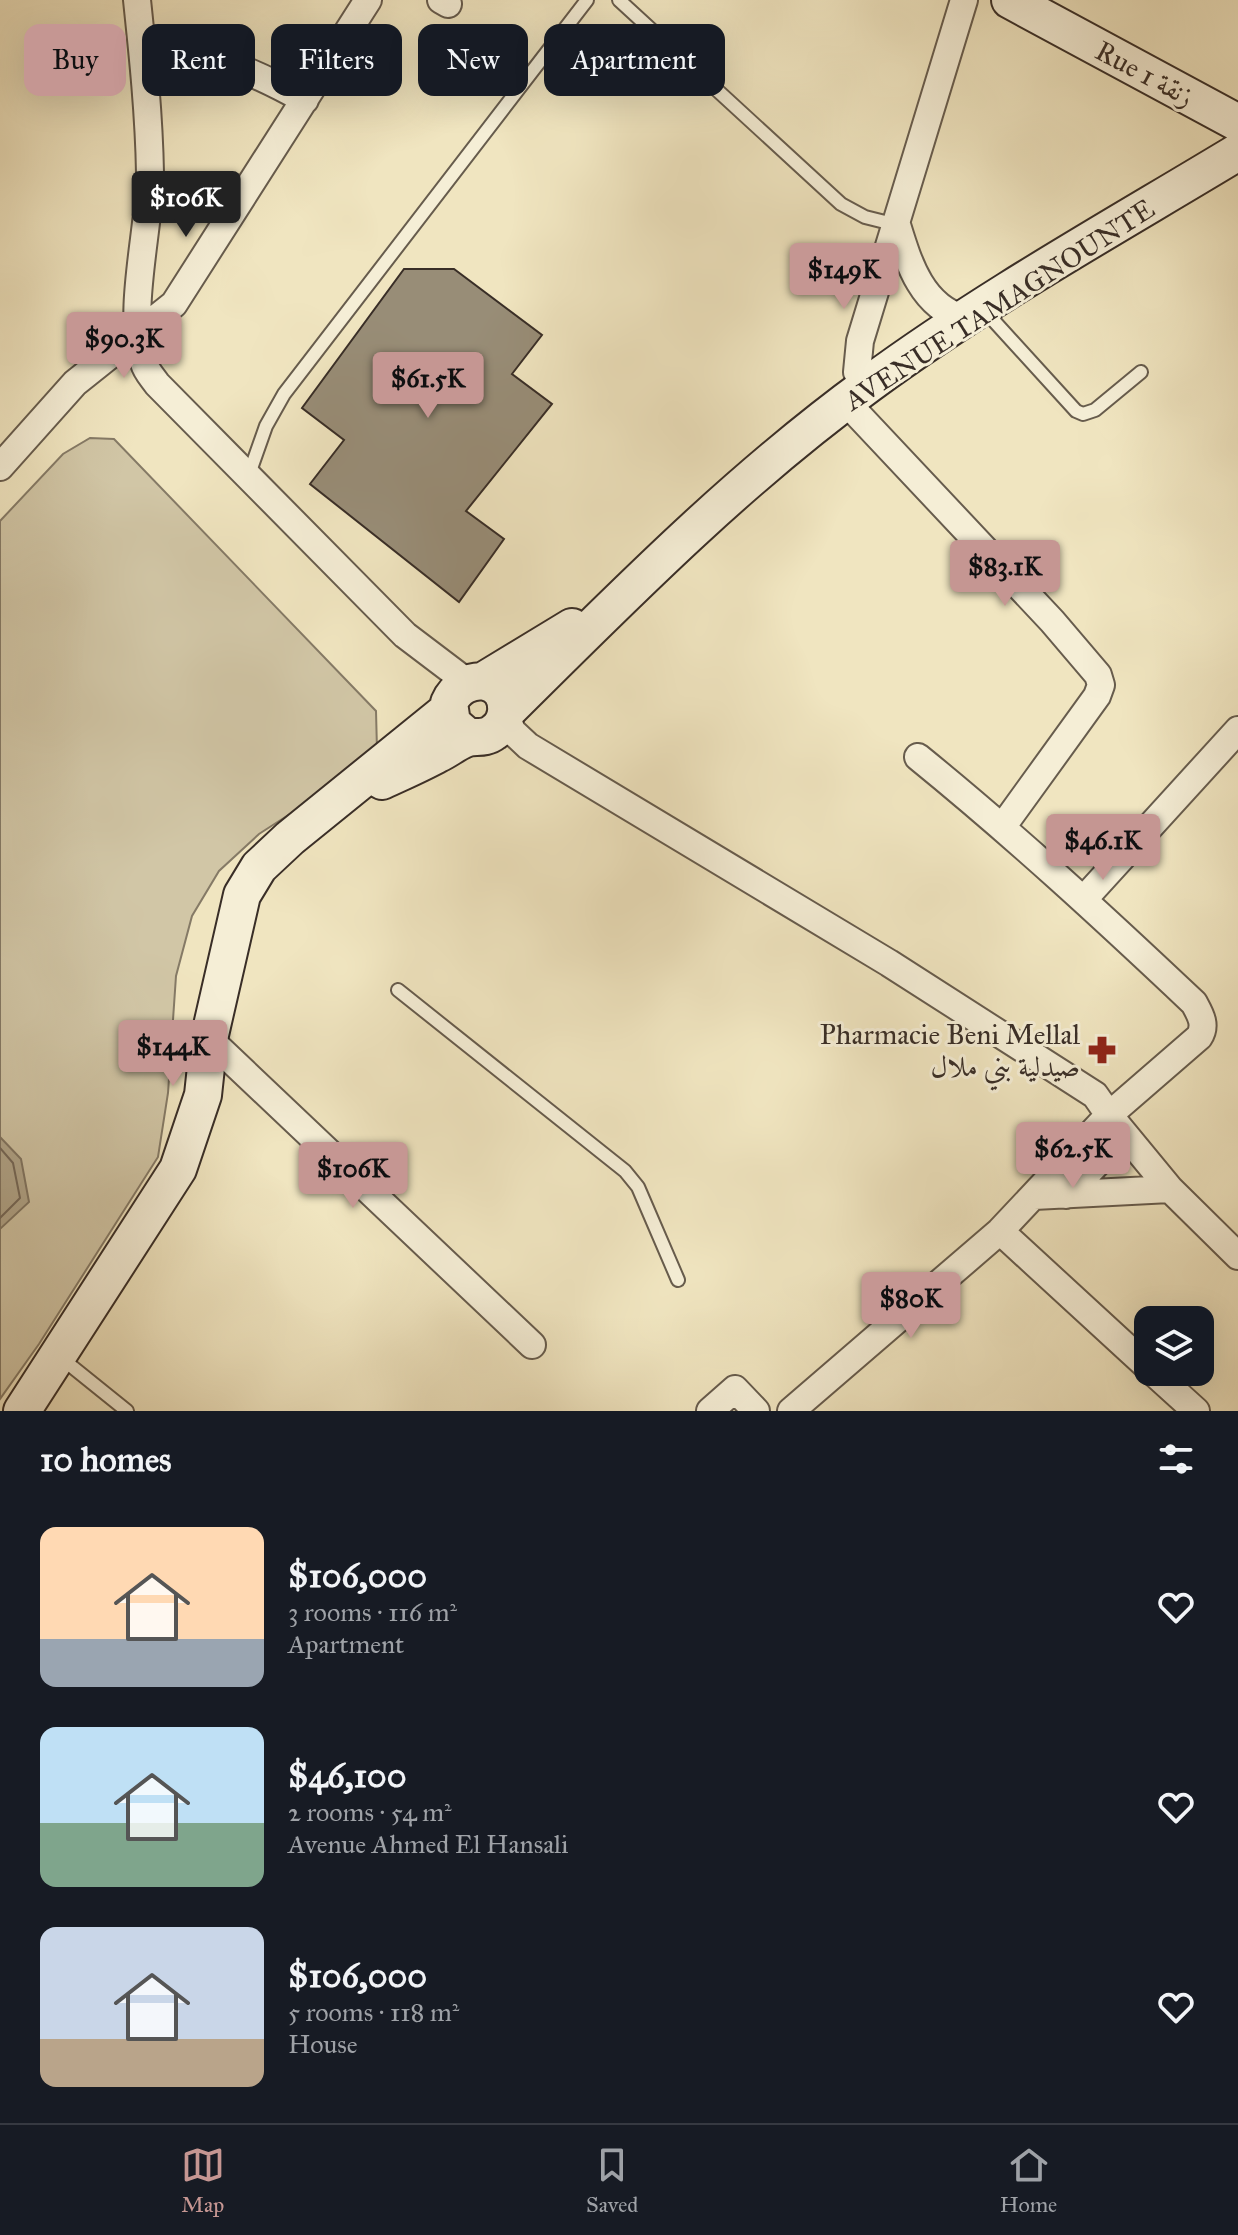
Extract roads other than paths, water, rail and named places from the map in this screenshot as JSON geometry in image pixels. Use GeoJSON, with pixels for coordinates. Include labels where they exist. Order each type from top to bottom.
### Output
{"type":"FeatureCollection","features":[{"type":"Feature","properties":{"kind":"street"},"geometry":{"type":"LineString","coordinates":[[137,0],[142,45]]}},
{"type":"Feature","properties":{"kind":"street"},"geometry":{"type":"LineString","coordinates":[[0,467],[75,383],[174,304],[368,0]]}},
{"type":"Feature","properties":{"kind":"street"},"geometry":{"type":"LineString","coordinates":[[964,0],[858,352],[857,393],[1098,675],[1101,685],[1097,696],[1003,826]]}},
{"type":"Feature","properties":{"kind":"street","name":"Rue 1 زنقة"},"geometry":{"type":"LineString","coordinates":[[1010,0],[1238,123]]}},
{"type":"Feature","properties":{"kind":"street"},"geometry":{"type":"LineString","coordinates":[[255,74],[305,100]]}},
{"type":"Feature","properties":{"kind":"street"},"geometry":{"type":"LineString","coordinates":[[145,96],[150,175],[138,330],[144,365],[157,384],[477,709],[528,746],[889,963],[1095,1095],[1170,1189],[1238,1256]]}},
{"type":"Feature","properties":{"kind":"street","name":"AVENUE TAMAGNOUNTE"},"geometry":{"type":"LineString","coordinates":[[22,1411],[178,1169],[203,1095],[209,1039],[242,895],[259,867],[334,804],[477,709],[624,595],[711,513],[857,393],[974,313],[1238,152]]}},
{"type":"Feature","properties":{"kind":"street"},"geometry":{"type":"LineString","coordinates":[[897,225],[912,272],[931,298],[950,315],[974,313]]}},
{"type":"Feature","properties":{"kind":"street"},"geometry":{"type":"LineString","coordinates":[[1084,899],[1238,730]]}},
{"type":"Feature","properties":{"kind":"street"},"geometry":{"type":"LineString","coordinates":[[791,1411],[1000,1231],[1034,1196],[1117,1125],[1199,1037],[1202,1022],[1194,1003],[1084,899],[1003,826],[918,757]]}},
{"type":"Feature","properties":{"kind":"street"},"geometry":{"type":"LineString","coordinates":[[209,1039],[532,1345]]}},
{"type":"Feature","properties":{"kind":"street"},"geometry":{"type":"LineString","coordinates":[[1066,1195],[1117,1125]]}},
{"type":"Feature","properties":{"kind":"street"},"geometry":{"type":"LineString","coordinates":[[1034,1196],[1170,1189]]}},
{"type":"Feature","properties":{"kind":"street"},"geometry":{"type":"LineString","coordinates":[[1000,1231],[1134,1354]]}},
{"type":"Feature","properties":{"kind":"street"},"geometry":{"type":"LineString","coordinates":[[1168,1386],[1196,1411]]}},
{"type":"Feature","properties":{"kind":"street"},"geometry":{"type":"LineString","coordinates":[[710,1411],[735,1389],[756,1411]]}},
{"type":"Feature","properties":{"kind":"lane"},"geometry":{"type":"LineString","coordinates":[[248,477],[266,426],[284,394],[587,0]]}},
{"type":"Feature","properties":{"kind":"lane"},"geometry":{"type":"LineString","coordinates":[[619,0],[841,204],[865,217],[897,225]]}},
{"type":"Feature","properties":{"kind":"lane"},"geometry":{"type":"LineString","coordinates":[[974,313],[1076,411],[1088,414],[1141,372]]}},
{"type":"Feature","properties":{"kind":"lane"},"geometry":{"type":"LineString","coordinates":[[398,990],[625,1171],[638,1187],[678,1280]]}},
{"type":"Feature","properties":{"kind":"lane"},"geometry":{"type":"LineString","coordinates":[[57,1355],[127,1411]]}},
{"type":"Feature","properties":{"kind":"water"},"geometry":{"type":"Polygon","coordinates":[[[0,1137],[21,1159],[29,1202],[0,1229],[0,1137]]]}},
{"type":"Feature","properties":{"kind":"place","name":"Pharmacie Beni Mellal صيدلية بني ملال"},"geometry":{"type":"Point","coordinates":[1102,1050]}}]}
